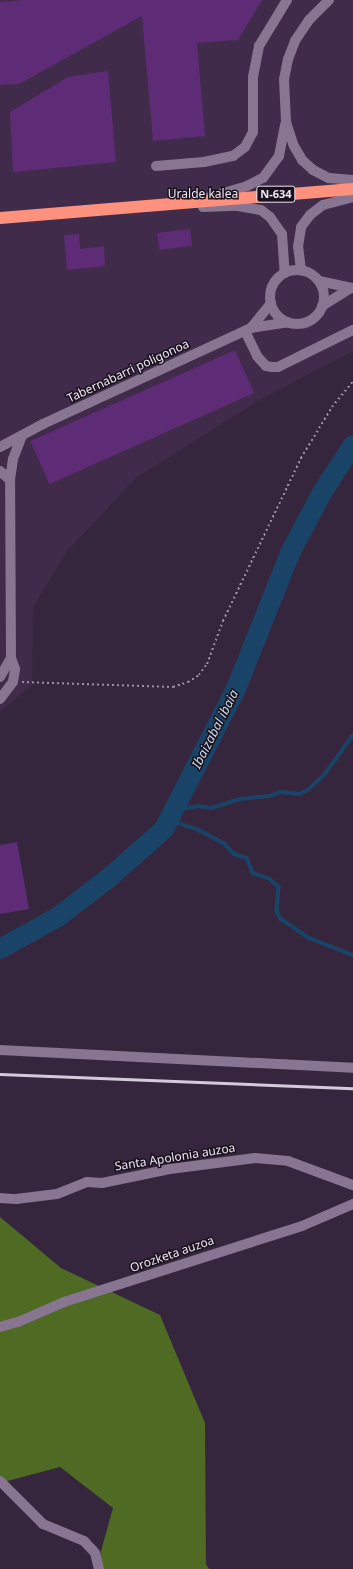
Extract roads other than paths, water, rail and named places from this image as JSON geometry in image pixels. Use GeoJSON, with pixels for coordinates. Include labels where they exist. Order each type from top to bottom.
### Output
{"type":"FeatureCollection","features":[{"type":"Feature","properties":{"kind":"highway","name":"N-634"},"geometry":{"type":"LineString","coordinates":[[0,218],[199,200],[353,189]]}},
{"type":"Feature","properties":{"kind":"street"},"geometry":{"type":"LineString","coordinates":[[156,166],[204,162],[233,156],[245,147],[253,132],[252,77],[259,46],[287,0]]}},
{"type":"Feature","properties":{"kind":"street"},"geometry":{"type":"LineString","coordinates":[[199,200],[247,186],[263,178],[279,156],[286,122],[284,78],[288,59],[302,30],[329,0]]}},
{"type":"Feature","properties":{"kind":"street"},"geometry":{"type":"LineString","coordinates":[[286,122],[294,146],[302,160],[313,170],[329,178],[353,180]]}},
{"type":"Feature","properties":{"kind":"street"},"geometry":{"type":"LineString","coordinates":[[301,270],[298,247],[301,227],[323,205],[353,197]]}},
{"type":"Feature","properties":{"kind":"street","name":"Uralde kalea"},"geometry":{"type":"LineString","coordinates":[[97,209],[238,206],[261,210],[277,224],[282,234],[285,273]]}},
{"type":"Feature","properties":{"kind":"street"},"geometry":{"type":"LineString","coordinates":[[248,330],[271,303],[273,286],[285,273],[301,270],[308,272],[319,281],[323,290],[322,306]]}},
{"type":"Feature","properties":{"kind":"street"},"geometry":{"type":"LineString","coordinates":[[319,281],[352,288]]}},
{"type":"Feature","properties":{"kind":"street"},"geometry":{"type":"LineString","coordinates":[[248,330],[288,322],[304,323],[312,319],[322,306],[352,288]]}},
{"type":"Feature","properties":{"kind":"street"},"geometry":{"type":"LineString","coordinates":[[271,303],[278,314],[288,322]]}},
{"type":"Feature","properties":{"kind":"street"},"geometry":{"type":"LineString","coordinates":[[248,330],[257,356],[266,366],[272,367],[278,367],[353,330]]}},
{"type":"Feature","properties":{"kind":"street","name":"Tabernabarri poligonoa"},"geometry":{"type":"LineString","coordinates":[[0,447],[43,424],[248,330]]}},
{"type":"Feature","properties":{"kind":"street"},"geometry":{"type":"LineString","coordinates":[[0,699],[13,682],[15,669],[12,658],[10,480],[13,459],[22,436]]}},
{"type":"Feature","properties":{"kind":"street"},"geometry":{"type":"LineString","coordinates":[[0,471],[10,480]]}},
{"type":"Feature","properties":{"kind":"street"},"geometry":{"type":"LineString","coordinates":[[0,677],[12,658]]}},
{"type":"Feature","properties":{"kind":"street"},"geometry":{"type":"LineString","coordinates":[[0,1050],[353,1068]]}},
{"type":"Feature","properties":{"kind":"street","name":"Santa Apolonia auzoa"},"geometry":{"type":"LineString","coordinates":[[0,1198],[16,1199],[58,1194],[87,1182],[102,1182],[178,1168],[255,1158],[288,1161],[353,1184]]}},
{"type":"Feature","properties":{"kind":"street","name":"Orozketa auzoa"},"geometry":{"type":"LineString","coordinates":[[0,1327],[18,1322],[64,1302],[302,1226],[353,1204]]}},
{"type":"Feature","properties":{"kind":"street"},"geometry":{"type":"LineString","coordinates":[[0,1481],[43,1524],[84,1541],[95,1553],[100,1569]]}},
{"type":"Feature","properties":{"kind":"waterway","name":"Ibaizabal ibaia"},"geometry":{"type":"LineString","coordinates":[[0,949],[58,917],[110,877],[164,829],[236,689],[290,553],[323,491],[353,445]]}},
{"type":"Feature","properties":{"kind":"waterway"},"geometry":{"type":"LineString","coordinates":[[173,811],[199,806],[211,808],[241,799],[269,796],[281,792],[300,794],[309,789],[325,774],[353,735]]}},
{"type":"Feature","properties":{"kind":"waterway"},"geometry":{"type":"LineString","coordinates":[[169,820],[199,830],[225,844],[234,854],[247,858],[253,873],[270,879],[279,887],[277,911],[281,919],[309,938],[353,955]]}},
{"type":"Feature","properties":{"kind":"railway"},"geometry":{"type":"LineString","coordinates":[[0,1074],[353,1088]]}}]}
